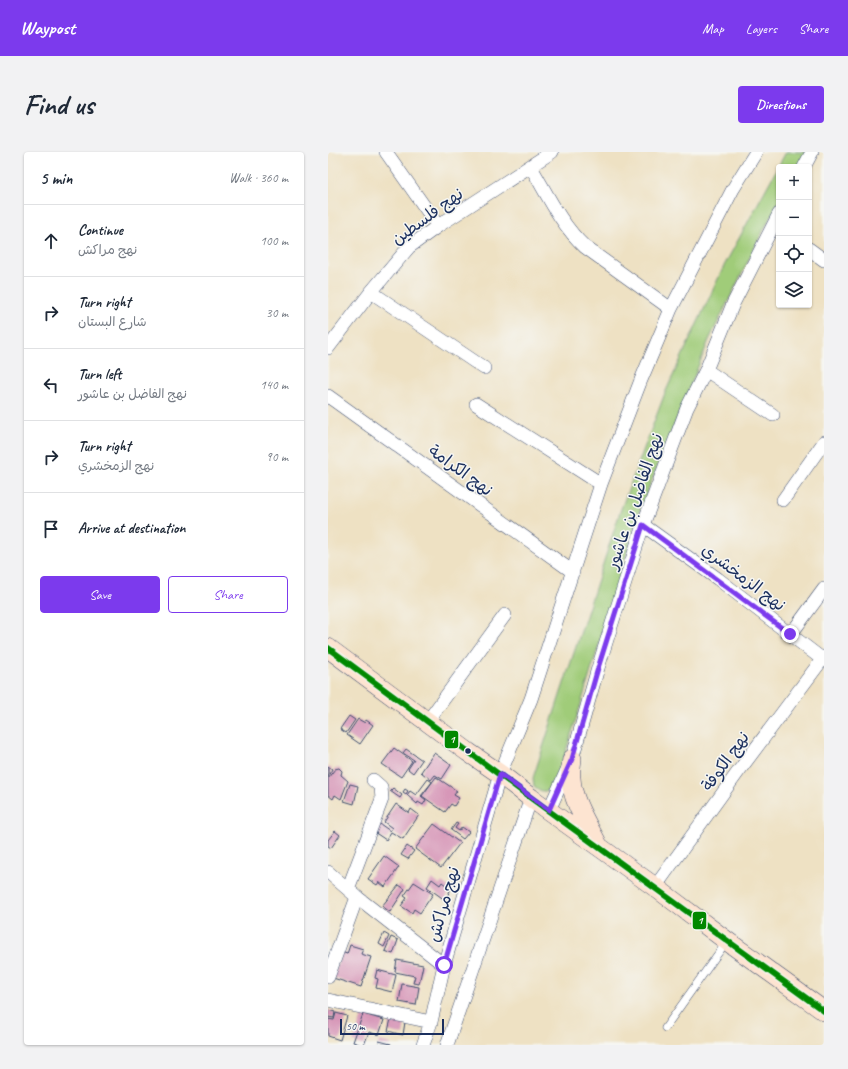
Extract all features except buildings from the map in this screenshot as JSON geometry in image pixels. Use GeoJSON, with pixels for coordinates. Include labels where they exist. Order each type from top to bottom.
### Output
{"type":"FeatureCollection","features":[{"type":"Feature","properties":{"kind":"main road"},"geometry":{"type":"LineString","coordinates":[[328,648],[427,722],[824,1011]]}},
{"type":"Feature","properties":{"kind":"main road"},"geometry":{"type":"LineString","coordinates":[[572,759],[571,778],[575,798],[599,846]]}},
{"type":"Feature","properties":{"kind":"street"},"geometry":{"type":"LineString","coordinates":[[386,152],[438,226]]}},
{"type":"Feature","properties":{"kind":"street","name":"نهج فلسطين"},"geometry":{"type":"LineString","coordinates":[[328,348],[371,292],[409,247],[438,226],[552,152]]}},
{"type":"Feature","properties":{"kind":"street","name":"نهج مراكش"},"geometry":{"type":"LineString","coordinates":[[423,1045],[431,1022],[444,965],[500,774],[531,699],[601,484],[638,387],[671,309],[726,203],[756,152]]}},
{"type":"Feature","properties":{"kind":"street"},"geometry":{"type":"LineString","coordinates":[[806,164],[812,152]]}},
{"type":"Feature","properties":{"kind":"street"},"geometry":{"type":"LineString","coordinates":[[531,167],[564,224],[577,240],[671,309]]}},
{"type":"Feature","properties":{"kind":"street","name":"نهج الفاضل بن عاشور"},"geometry":{"type":"LineString","coordinates":[[549,810],[572,759],[598,668],[643,525],[687,408],[706,370],[733,304],[776,224]]}},
{"type":"Feature","properties":{"kind":"street"},"geometry":{"type":"LineString","coordinates":[[812,251],[824,260]]}},
{"type":"Feature","properties":{"kind":"street"},"geometry":{"type":"LineString","coordinates":[[371,292],[484,368]]}},
{"type":"Feature","properties":{"kind":"street"},"geometry":{"type":"LineString","coordinates":[[706,370],[773,415]]}},
{"type":"Feature","properties":{"kind":"street","name":"نهج الكرامة"},"geometry":{"type":"LineString","coordinates":[[328,396],[573,572]]}},
{"type":"Feature","properties":{"kind":"street"},"geometry":{"type":"LineString","coordinates":[[476,404],[601,484]]}},
{"type":"Feature","properties":{"kind":"street"},"geometry":{"type":"LineString","coordinates":[[783,500],[824,442]]}},
{"type":"Feature","properties":{"kind":"street","name":"نهج الزمخشري"},"geometry":{"type":"LineString","coordinates":[[643,525],[823,658]]}},
{"type":"Feature","properties":{"kind":"street"},"geometry":{"type":"LineString","coordinates":[[790,634],[824,589]]}},
{"type":"Feature","properties":{"kind":"street"},"geometry":{"type":"LineString","coordinates":[[427,722],[505,615]]}},
{"type":"Feature","properties":{"kind":"street","name":"نهج الكوفة"},"geometry":{"type":"LineString","coordinates":[[655,887],[823,658]]}},
{"type":"Feature","properties":{"kind":"street"},"geometry":{"type":"LineString","coordinates":[[328,978],[382,799],[380,787],[373,780]]}},
{"type":"Feature","properties":{"kind":"street"},"geometry":{"type":"LineString","coordinates":[[447,1045],[531,798]]}},
{"type":"Feature","properties":{"kind":"street"},"geometry":{"type":"LineString","coordinates":[[328,872],[444,965]]}},
{"type":"Feature","properties":{"kind":"street"},"geometry":{"type":"LineString","coordinates":[[328,1000],[431,1022]]}},
{"type":"Feature","properties":{"kind":"lane"},"geometry":{"type":"LineString","coordinates":[[665,1028],[727,941]]}},
{"type":"Feature","properties":{"kind":"green space"},"geometry":{"type":"Polygon","coordinates":[[[786,152],[806,152],[799,164],[779,164],[786,152]]]}},
{"type":"Feature","properties":{"kind":"green space"},"geometry":{"type":"Polygon","coordinates":[[[776,170],[776,207],[709,340],[641,507],[554,788],[541,791],[534,786],[533,778],[621,509],[665,393],[724,266],[776,170]]]}},
{"type":"Feature","properties":{"kind":"transit line","name":"1"},"geometry":{"type":"LineString","coordinates":[[328,648],[824,1011]]}},
{"type":"Feature","properties":{"kind":"route"},"geometry":{"type":"LineString","coordinates":[[444,965],[500,774],[549,810],[572,759],[598,668],[643,525],[718,579],[790,634]]}}]}
